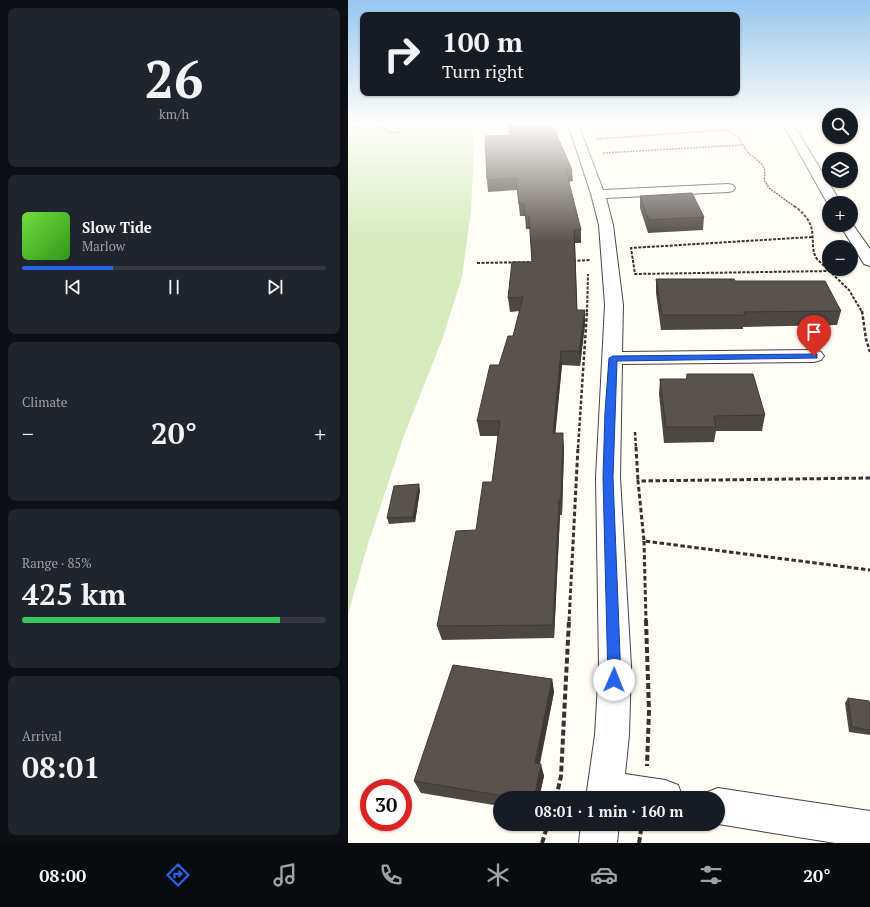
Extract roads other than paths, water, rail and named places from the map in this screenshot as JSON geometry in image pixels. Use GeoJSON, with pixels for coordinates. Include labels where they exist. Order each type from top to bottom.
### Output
{"type":"FeatureCollection","features":[{"type":"Feature","properties":{"kind":"street"},"geometry":{"type":"LineString","coordinates":[[587,163],[598,194],[606,225],[599,260],[614,304],[608,477],[615,666],[612,735],[605,791]]}},
{"type":"Feature","properties":{"kind":"street"},"geometry":{"type":"LineString","coordinates":[[811,163],[830,196]]}},
{"type":"Feature","properties":{"kind":"street"},"geometry":{"type":"LineString","coordinates":[[598,194],[728,188]]}},
{"type":"Feature","properties":{"kind":"street"},"geometry":{"type":"LineString","coordinates":[[851,232],[870,261]]}},
{"type":"Feature","properties":{"kind":"street"},"geometry":{"type":"LineString","coordinates":[[613,358],[814,356]]}},
{"type":"Feature","properties":{"kind":"street"},"geometry":{"type":"LineString","coordinates":[[725,807],[870,830]]}},
{"type":"Feature","properties":{"kind":"street"},"geometry":{"type":"LineString","coordinates":[[598,843],[600,831]]}}]}
